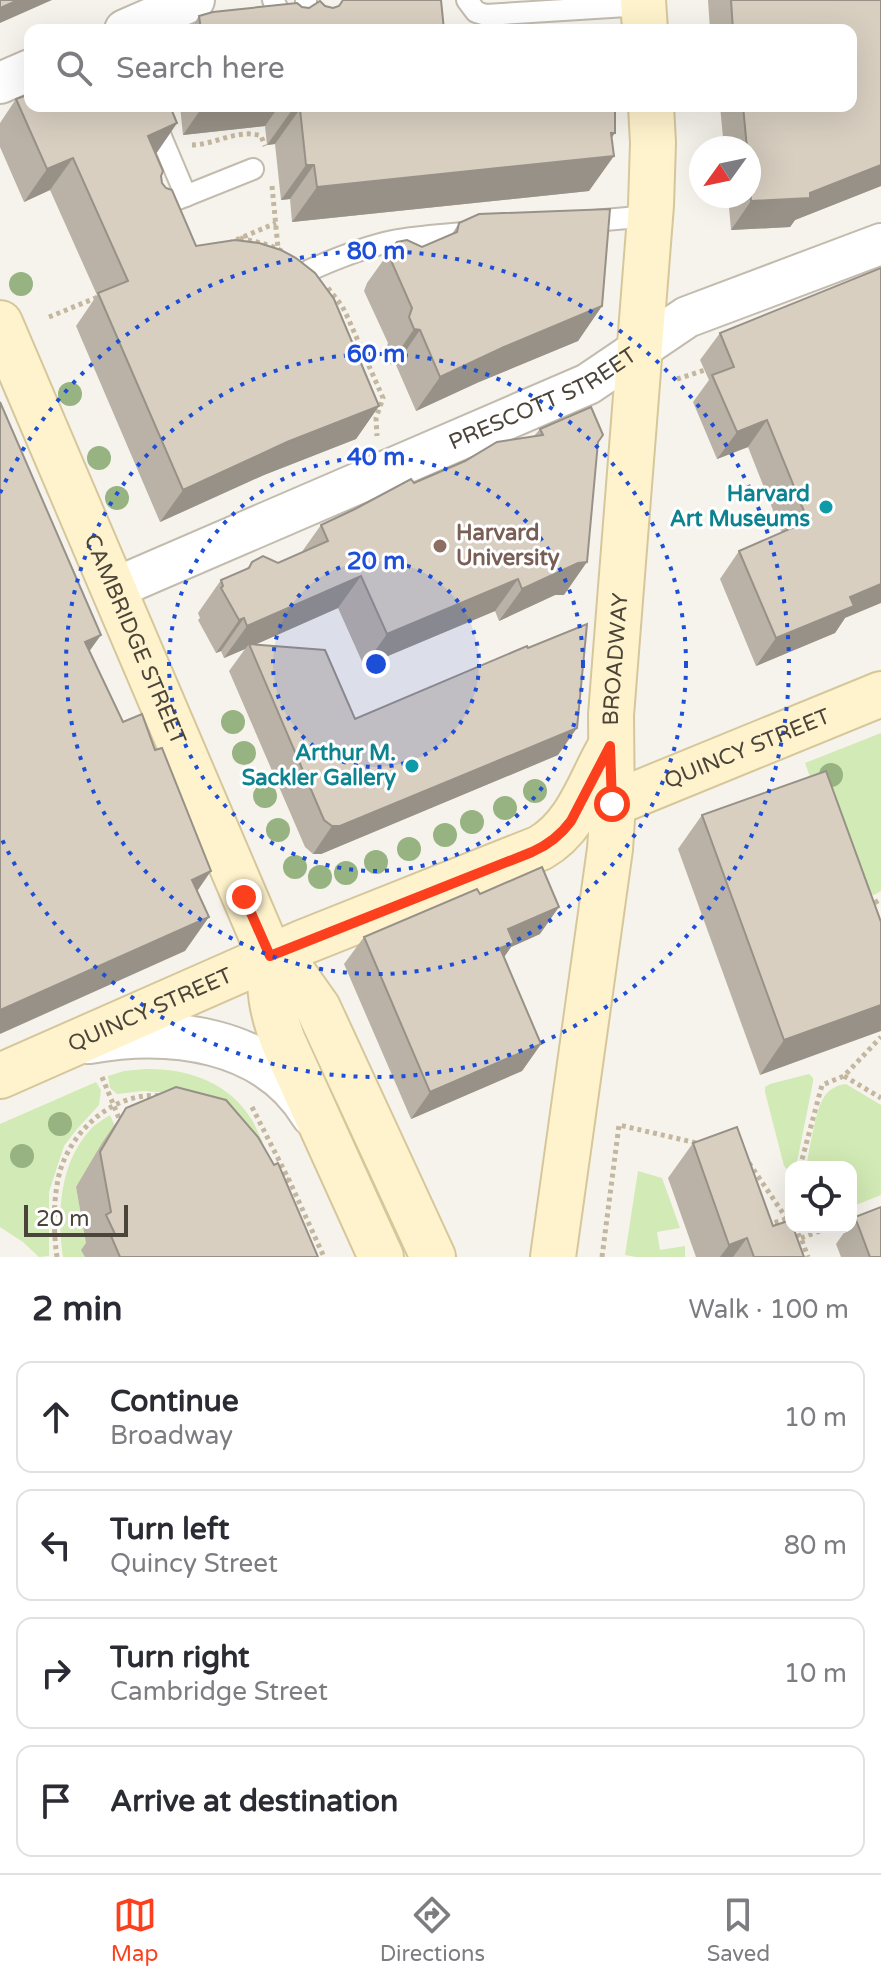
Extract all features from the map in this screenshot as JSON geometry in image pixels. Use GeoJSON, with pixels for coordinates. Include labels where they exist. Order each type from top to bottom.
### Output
{"type":"FeatureCollection","features":[{"type":"Feature","properties":{"kind":"main road","name":"BROADWAY"},"geometry":{"type":"LineString","coordinates":[[553,1257],[610,849],[611,715],[650,216],[651,112]]}},
{"type":"Feature","properties":{"kind":"main road","name":"CAMBRIDGE STREET"},"geometry":{"type":"LineString","coordinates":[[0,323],[270,956],[268,979],[273,1012],[283,1041],[381,1257]]}},
{"type":"Feature","properties":{"kind":"main road","name":"QUINCY STREET"},"geometry":{"type":"LineString","coordinates":[[612,804],[881,694]]}},
{"type":"Feature","properties":{"kind":"main road","name":"QUINCY STREET"},"geometry":{"type":"LineString","coordinates":[[0,1076],[84,1056],[270,956],[549,844],[571,821],[610,746]]}},
{"type":"Feature","properties":{"kind":"main road","name":"CAMBRIDGE STREET"},"geometry":{"type":"LineString","coordinates":[[270,956],[294,974],[318,1008],[433,1257]]}},
{"type":"Feature","properties":{"kind":"street"},"geometry":{"type":"LineString","coordinates":[[139,24],[194,0]]}},
{"type":"Feature","properties":{"kind":"street"},"geometry":{"type":"LineString","coordinates":[[0,83],[24,73]]}},
{"type":"Feature","properties":{"kind":"street","name":"PRESCOTT STREET"},"geometry":{"type":"LineString","coordinates":[[113,589],[588,384],[687,317],[881,244]]}},
{"type":"Feature","properties":{"kind":"street"},"geometry":{"type":"LineString","coordinates":[[84,1056],[111,1037],[176,1036],[232,1048],[268,1067],[289,1085],[309,1108],[327,1137]]}},
{"type":"Feature","properties":{"kind":"lane"},"geometry":{"type":"LineString","coordinates":[[273,0],[282,24]]}},
{"type":"Feature","properties":{"kind":"lane"},"geometry":{"type":"LineString","coordinates":[[306,0],[307,24]]}},
{"type":"Feature","properties":{"kind":"lane"},"geometry":{"type":"LineString","coordinates":[[467,0],[476,12],[486,15],[644,12]]}},
{"type":"Feature","properties":{"kind":"lane"},"geometry":{"type":"LineString","coordinates":[[151,112],[186,196]]}},
{"type":"Feature","properties":{"kind":"lane"},"geometry":{"type":"LineString","coordinates":[[151,210],[262,173]]}},
{"type":"Feature","properties":{"kind":"lane"},"geometry":{"type":"LineString","coordinates":[[565,224],[650,216]]}},
{"type":"Feature","properties":{"kind":"lane"},"geometry":{"type":"LineString","coordinates":[[310,270],[350,253],[392,241],[491,231]]}},
{"type":"Feature","properties":{"kind":"path"},"geometry":{"type":"LineString","coordinates":[[183,142],[197,145],[231,136],[256,134],[270,148]]}},
{"type":"Feature","properties":{"kind":"path"},"geometry":{"type":"LineString","coordinates":[[262,173],[276,223],[278,249]]}},
{"type":"Feature","properties":{"kind":"path"},"geometry":{"type":"LineString","coordinates":[[226,244],[276,223]]}},
{"type":"Feature","properties":{"kind":"path"},"geometry":{"type":"LineString","coordinates":[[240,238],[278,249],[310,270],[342,306],[383,398],[376,418],[378,445]]}},
{"type":"Feature","properties":{"kind":"path"},"geometry":{"type":"LineString","coordinates":[[49,317],[108,293]]}},
{"type":"Feature","properties":{"kind":"path"},"geometry":{"type":"LineString","coordinates":[[677,379],[705,370]]}},
{"type":"Feature","properties":{"kind":"path"},"geometry":{"type":"LineString","coordinates":[[860,910],[881,899]]}},
{"type":"Feature","properties":{"kind":"path"},"geometry":{"type":"LineString","coordinates":[[870,906],[872,915]]}},
{"type":"Feature","properties":{"kind":"path"},"geometry":{"type":"LineString","coordinates":[[802,1161],[822,1085],[844,1076],[881,1037]]}},
{"type":"Feature","properties":{"kind":"path"},"geometry":{"type":"LineString","coordinates":[[84,1056],[114,1104],[124,1132]]}},
{"type":"Feature","properties":{"kind":"path"},"geometry":{"type":"LineString","coordinates":[[844,1076],[881,1098]]}},
{"type":"Feature","properties":{"kind":"path"},"geometry":{"type":"LineString","coordinates":[[57,1257],[56,1190],[61,1168],[71,1148],[84,1130],[114,1104],[154,1095],[165,1096]]}},
{"type":"Feature","properties":{"kind":"path"},"geometry":{"type":"LineString","coordinates":[[249,1103],[324,1257]]}},
{"type":"Feature","properties":{"kind":"path"},"geometry":{"type":"LineString","coordinates":[[602,1257],[619,1125],[702,1144]]}},
{"type":"Feature","properties":{"kind":"path"},"geometry":{"type":"LineString","coordinates":[[744,1154],[785,1217]]}},
{"type":"Feature","properties":{"kind":"path"},"geometry":{"type":"LineString","coordinates":[[271,1166],[290,1182]]}},
{"type":"Feature","properties":{"kind":"path"},"geometry":{"type":"LineString","coordinates":[[763,1227],[785,1219]]}},
{"type":"Feature","properties":{"kind":"path"},"geometry":{"type":"LineString","coordinates":[[797,1233],[808,1257]]}},
{"type":"Feature","properties":{"kind":"path"},"geometry":{"type":"LineString","coordinates":[[801,1238],[815,1233]]}},
{"type":"Feature","properties":{"kind":"green space"},"geometry":{"type":"Polygon","coordinates":[[[881,733],[881,891],[874,895],[839,858],[805,763],[881,733]]]}},
{"type":"Feature","properties":{"kind":"green space"},"geometry":{"type":"Polygon","coordinates":[[[145,1069],[176,1071],[219,1087],[243,1107],[263,1142],[258,1144],[170,1093],[143,1091],[117,1094],[110,1088],[108,1076],[145,1069]]]}},
{"type":"Feature","properties":{"kind":"green space"},"geometry":{"type":"Polygon","coordinates":[[[809,1074],[813,1078],[797,1161],[785,1161],[785,1167],[765,1092],[765,1087],[809,1074]]]}},
{"type":"Feature","properties":{"kind":"green space"},"geometry":{"type":"Polygon","coordinates":[[[96,1082],[101,1090],[99,1105],[64,1146],[49,1192],[49,1256],[39,1257],[0,1227],[0,1124],[96,1082]]]}},
{"type":"Feature","properties":{"kind":"green space"},"geometry":{"type":"Polygon","coordinates":[[[846,1084],[881,1105],[881,1195],[857,1205],[857,1161],[807,1161],[821,1103],[836,1086],[846,1084]]]}},
{"type":"Feature","properties":{"kind":"green space"},"geometry":{"type":"Polygon","coordinates":[[[110,1115],[119,1135],[76,1187],[87,1247],[85,1257],[63,1257],[60,1224],[66,1174],[80,1143],[92,1128],[110,1115]]]}},
{"type":"Feature","properties":{"kind":"green space"},"geometry":{"type":"Polygon","coordinates":[[[638,1171],[662,1178],[680,1228],[657,1232],[660,1250],[685,1246],[685,1257],[625,1255],[638,1171]]]}},
{"type":"Feature","properties":{"kind":"building"},"geometry":{"type":"Polygon","coordinates":[[[0,0],[18,0],[0,8],[0,0]]]}},
{"type":"Feature","properties":{"kind":"building"},"geometry":{"type":"Polygon","coordinates":[[[343,0],[441,0],[443,24],[200,24],[199,16],[297,3],[309,8],[320,1],[325,6],[339,6],[343,0]]]}},
{"type":"Feature","properties":{"kind":"building"},"geometry":{"type":"Polygon","coordinates":[[[731,0],[881,0],[881,165],[810,193],[810,198],[761,200],[761,136],[746,136],[744,112],[857,112],[857,24],[733,24],[731,0]]]}},
{"type":"Feature","properties":{"kind":"building"},"geometry":{"type":"Polygon","coordinates":[[[24,96],[24,112],[172,112],[177,123],[148,136],[163,171],[162,183],[172,190],[196,246],[235,240],[259,243],[296,258],[315,273],[334,299],[379,406],[287,442],[183,490],[98,293],[128,281],[73,158],[47,169],[16,99],[24,96]]]}},
{"type":"Feature","properties":{"kind":"building"},"geometry":{"type":"Polygon","coordinates":[[[300,112],[615,112],[615,133],[611,133],[614,156],[317,187],[314,165],[306,165],[300,112]]]}},
{"type":"Feature","properties":{"kind":"building"},"geometry":{"type":"Polygon","coordinates":[[[610,209],[602,306],[440,377],[420,330],[414,329],[409,317],[412,308],[389,256],[397,242],[407,240],[422,247],[457,232],[459,223],[479,214],[610,209]]]}},
{"type":"Feature","properties":{"kind":"building","name":"Harvard Art Museums"},"geometry":{"type":"Polygon","coordinates":[[[881,268],[881,584],[850,597],[854,606],[776,638],[739,551],[808,521],[767,420],[737,432],[712,375],[734,367],[720,333],[881,268]]]}},
{"type":"Feature","properties":{"kind":"building"},"geometry":{"type":"Polygon","coordinates":[[[0,402],[101,635],[85,642],[123,722],[142,714],[155,750],[162,748],[211,871],[192,880],[209,917],[0,1010],[0,402]]]}},
{"type":"Feature","properties":{"kind":"building"},"geometry":{"type":"Polygon","coordinates":[[[591,407],[603,435],[598,442],[587,562],[578,563],[522,589],[518,579],[387,634],[361,576],[247,626],[244,618],[239,620],[221,588],[221,580],[249,568],[252,562],[263,556],[278,563],[328,541],[321,525],[411,479],[414,483],[465,461],[497,442],[543,435],[540,429],[591,407]]]}},
{"type":"Feature","properties":{"kind":"building","name":"Arthur M. Sackler Gallery"},"geometry":{"type":"Polygon","coordinates":[[[587,624],[577,728],[340,826],[332,826],[324,820],[249,644],[325,650],[355,719],[587,624]]]}},
{"type":"Feature","properties":{"kind":"building"},"geometry":{"type":"Polygon","coordinates":[[[826,771],[881,922],[881,1005],[784,1040],[702,815],[826,771]]]}},
{"type":"Feature","properties":{"kind":"building"},"geometry":{"type":"Polygon","coordinates":[[[542,867],[559,907],[508,929],[514,943],[500,948],[541,1044],[430,1092],[364,937],[477,889],[480,894],[542,867]]]}},
{"type":"Feature","properties":{"kind":"building"},"geometry":{"type":"Polygon","coordinates":[[[176,1087],[226,1100],[258,1137],[274,1165],[278,1163],[318,1257],[120,1257],[111,1236],[115,1234],[106,1215],[111,1212],[100,1152],[126,1108],[176,1087]]]}},
{"type":"Feature","properties":{"kind":"building"},"geometry":{"type":"Polygon","coordinates":[[[737,1127],[773,1226],[785,1222],[785,1233],[795,1233],[804,1257],[754,1257],[747,1238],[729,1245],[693,1143],[737,1127]]]}},
{"type":"Feature","properties":{"kind":"building"},"geometry":{"type":"Polygon","coordinates":[[[881,1207],[881,1257],[870,1257],[857,1216],[881,1207]]]}},
{"type":"Feature","properties":{"kind":"place","name":"Harvard Art Museums"},"geometry":{"type":"Point","coordinates":[826,507]}},
{"type":"Feature","properties":{"kind":"place","name":"Harvard University"},"geometry":{"type":"Point","coordinates":[440,546]}},
{"type":"Feature","properties":{"kind":"place","name":"Arthur M. Sackler Gallery"},"geometry":{"type":"Point","coordinates":[412,766]}},
{"type":"Feature","properties":{"kind":"route"},"geometry":{"type":"LineString","coordinates":[[244,897],[270,956],[549,844],[571,821],[610,746],[612,804]]}}]}
